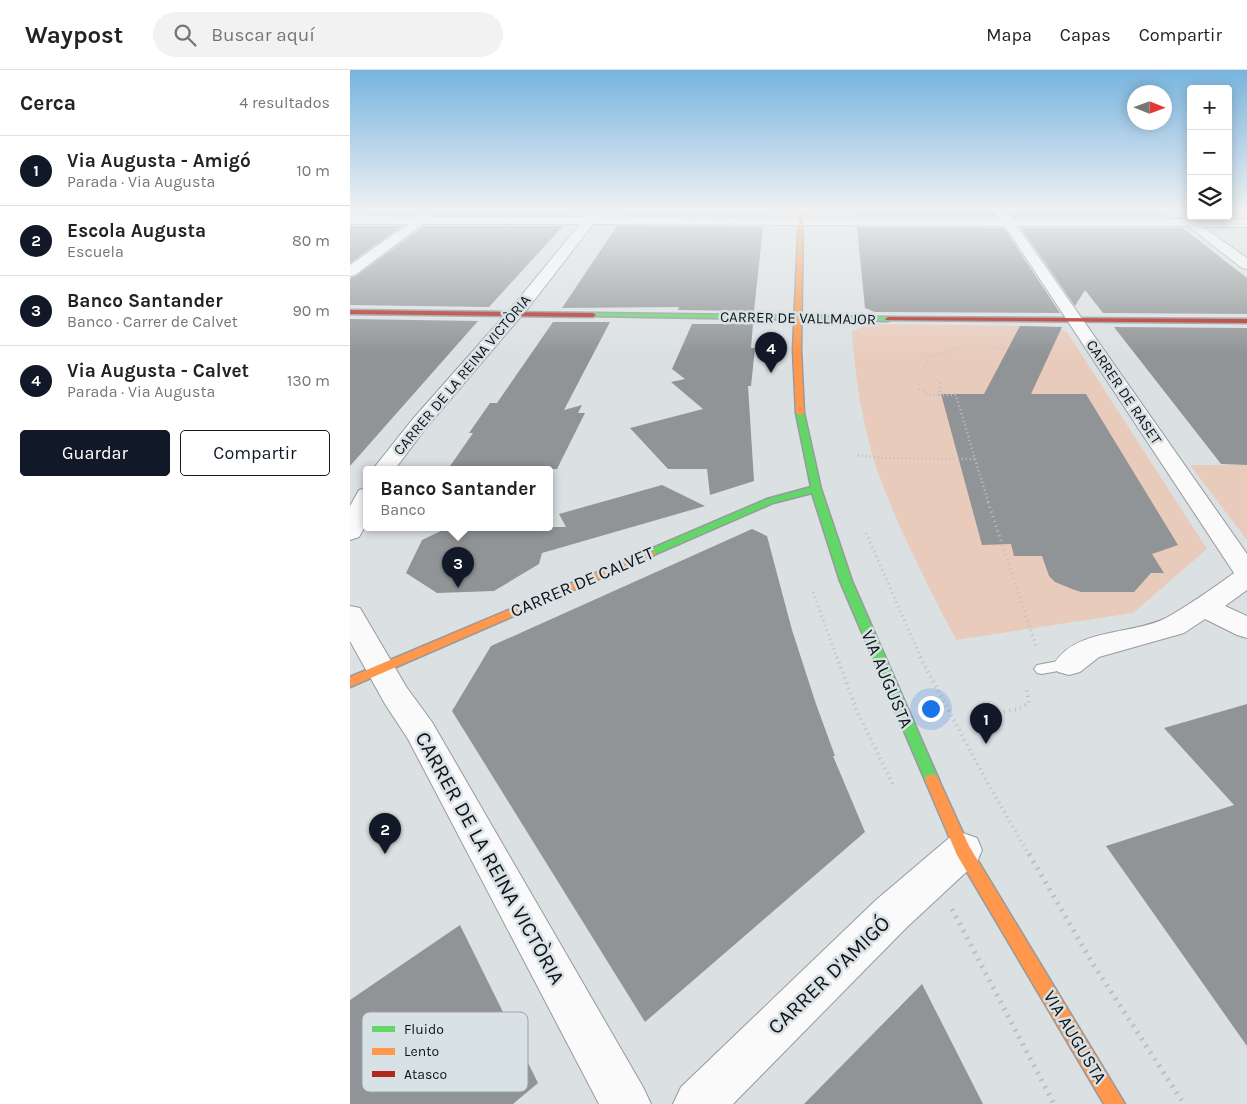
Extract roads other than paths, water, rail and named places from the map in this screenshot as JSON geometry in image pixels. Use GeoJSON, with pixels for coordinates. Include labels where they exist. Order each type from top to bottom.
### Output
{"type":"FeatureCollection","features":[{"type":"Feature","properties":{"kind":"street"},"geometry":{"type":"LineString","coordinates":[[350,272],[368,259]]}},
{"type":"Feature","properties":{"kind":"street","name":"CARRER DE LA REINA VICTÒRIA"},"geometry":{"type":"LineString","coordinates":[[386,466],[419,424],[514,314],[558,259]]}},
{"type":"Feature","properties":{"kind":"street","name":"VIA AUGUSTA"},"geometry":{"type":"LineString","coordinates":[[800,259],[798,389],[805,443],[816,489],[846,581],[896,701],[963,850],[1114,1104]]}},
{"type":"Feature","properties":{"kind":"street","name":"CARRER DE RASET"},"geometry":{"type":"LineString","coordinates":[[1034,259],[1247,575]]}},
{"type":"Feature","properties":{"kind":"street","name":"CARRER DE VALLMAJOR"},"geometry":{"type":"LineString","coordinates":[[350,312],[798,318],[1247,321]]}},
{"type":"Feature","properties":{"kind":"street","name":"CARRER DE CALVET"},"geometry":{"type":"LineString","coordinates":[[365,676],[770,501],[816,489]]}},
{"type":"Feature","properties":{"kind":"street"},"geometry":{"type":"LineString","coordinates":[[350,532],[363,504]]}},
{"type":"Feature","properties":{"kind":"street"},"geometry":{"type":"LineString","coordinates":[[1055,666],[1088,650],[1174,626],[1204,607],[1247,575]]}},
{"type":"Feature","properties":{"kind":"street"},"geometry":{"type":"LineString","coordinates":[[1204,607],[1247,628]]}},
{"type":"Feature","properties":{"kind":"street","name":"CARRER DE LA REINA VICTÒRIA"},"geometry":{"type":"LineString","coordinates":[[350,615],[365,676],[420,731],[626,1104]]}},
{"type":"Feature","properties":{"kind":"street","name":"CARRER D'AMIGÓ"},"geometry":{"type":"LineString","coordinates":[[698,1104],[891,914],[963,850]]}},
{"type":"Feature","properties":{"kind":"place","name":"Via Augusta - Calvet"},"geometry":{"type":"Point","coordinates":[771,373]}},
{"type":"Feature","properties":{"kind":"place","name":"Banco Santander"},"geometry":{"type":"Point","coordinates":[458,588]}},
{"type":"Feature","properties":{"kind":"place","name":"Via Augusta - Amigó"},"geometry":{"type":"Point","coordinates":[986,744]}},
{"type":"Feature","properties":{"kind":"place","name":"Escola Augusta"},"geometry":{"type":"Point","coordinates":[385,854]}}]}
